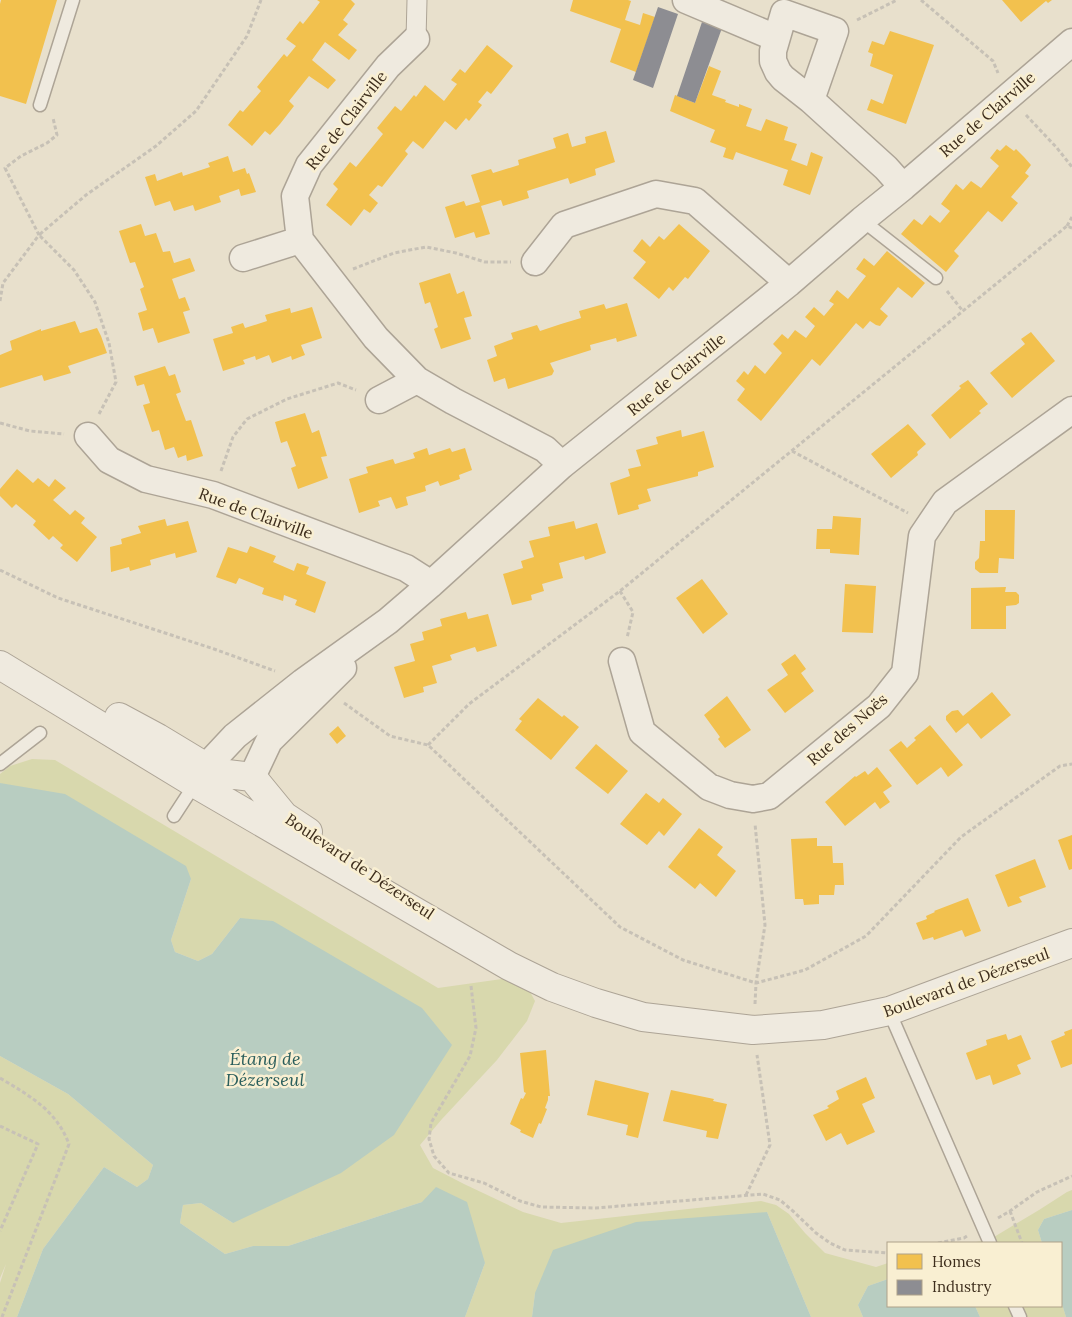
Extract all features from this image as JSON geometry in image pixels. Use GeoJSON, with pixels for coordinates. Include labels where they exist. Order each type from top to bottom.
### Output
{"type":"FeatureCollection","features":[{"type":"Feature","properties":{"kind":"street"},"geometry":{"type":"LineString","coordinates":[[416,40],[417,0]]}},
{"type":"Feature","properties":{"kind":"street"},"geometry":{"type":"LineString","coordinates":[[686,0],[776,38]]}},
{"type":"Feature","properties":{"kind":"street"},"geometry":{"type":"LineString","coordinates":[[811,100],[835,31],[784,13],[773,51],[773,61],[778,72],[886,168],[903,187]]}},
{"type":"Feature","properties":{"kind":"street","name":"Rue de Clairville"},"geometry":{"type":"LineString","coordinates":[[300,240],[295,196],[309,165],[388,66],[416,40]]}},
{"type":"Feature","properties":{"kind":"street","name":"Rue de Clairville"},"geometry":{"type":"LineString","coordinates":[[200,775],[236,736],[313,685],[431,584],[562,465],[789,283],[1072,42]]}},
{"type":"Feature","properties":{"kind":"street"},"geometry":{"type":"LineString","coordinates":[[535,262],[564,225],[656,194],[695,201],[789,283]]}},
{"type":"Feature","properties":{"kind":"street"},"geometry":{"type":"LineString","coordinates":[[243,258],[300,240],[376,338],[417,380],[453,402],[544,449],[562,465]]}},
{"type":"Feature","properties":{"kind":"street"},"geometry":{"type":"LineString","coordinates":[[379,400],[417,380]]}},
{"type":"Feature","properties":{"kind":"street","name":"Rue des Noës"},"geometry":{"type":"LineString","coordinates":[[753,799],[768,796],[879,706],[905,673],[922,536],[945,502],[1072,410]]}},
{"type":"Feature","properties":{"kind":"street","name":"Rue de Clairville"},"geometry":{"type":"LineString","coordinates":[[88,436],[109,460],[146,479],[213,495],[406,568],[431,584]]}},
{"type":"Feature","properties":{"kind":"street"},"geometry":{"type":"LineString","coordinates":[[622,661],[642,732],[709,787],[730,795],[753,799]]}},
{"type":"Feature","properties":{"kind":"street","name":"Boulevard de Dézerseul"},"geometry":{"type":"LineString","coordinates":[[0,664],[200,775],[510,966],[552,987],[643,1017],[753,1030],[823,1025],[889,1012],[1072,943]]}},
{"type":"Feature","properties":{"kind":"street","name":"Rue de Clairville"},"geometry":{"type":"LineString","coordinates":[[252,778],[269,741],[313,685]]}},
{"type":"Feature","properties":{"kind":"street","name":"Boulevard de Dézerseul"},"geometry":{"type":"LineString","coordinates":[[200,775],[227,774],[252,778],[284,816],[510,966]]}},
{"type":"Feature","properties":{"kind":"lane"},"geometry":{"type":"LineString","coordinates":[[40,105],[73,0]]}},
{"type":"Feature","properties":{"kind":"lane"},"geometry":{"type":"LineString","coordinates":[[862,220],[936,278]]}},
{"type":"Feature","properties":{"kind":"lane"},"geometry":{"type":"LineString","coordinates":[[0,764],[40,733]]}},
{"type":"Feature","properties":{"kind":"lane"},"geometry":{"type":"LineString","coordinates":[[174,816],[200,775]]}},
{"type":"Feature","properties":{"kind":"lane"},"geometry":{"type":"LineString","coordinates":[[889,1012],[990,1242]]}},
{"type":"Feature","properties":{"kind":"path"},"geometry":{"type":"LineString","coordinates":[[0,301],[2,283],[39,235],[86,195],[156,146],[196,111],[247,36],[261,0]]}},
{"type":"Feature","properties":{"kind":"path"},"geometry":{"type":"LineString","coordinates":[[835,31],[897,0]]}},
{"type":"Feature","properties":{"kind":"path"},"geometry":{"type":"LineString","coordinates":[[921,0],[993,61],[1008,96],[1057,148],[1072,167]]}},
{"type":"Feature","properties":{"kind":"path"},"geometry":{"type":"LineString","coordinates":[[5,168],[21,156],[47,143],[57,135],[53,117],[40,105]]}},
{"type":"Feature","properties":{"kind":"path"},"geometry":{"type":"LineString","coordinates":[[0,166],[5,168],[39,235],[74,270],[95,302],[109,343],[116,382],[88,436],[30,431],[0,423]]}},
{"type":"Feature","properties":{"kind":"path"},"geometry":{"type":"LineString","coordinates":[[428,744],[469,704],[620,591],[1067,226],[1072,218]]}},
{"type":"Feature","properties":{"kind":"path"},"geometry":{"type":"LineString","coordinates":[[1067,226],[1072,228]]}},
{"type":"Feature","properties":{"kind":"path"},"geometry":{"type":"LineString","coordinates":[[330,280],[354,268],[394,253],[426,247],[456,253],[485,262],[535,262]]}},
{"type":"Feature","properties":{"kind":"path"},"geometry":{"type":"LineString","coordinates":[[936,278],[962,310]]}},
{"type":"Feature","properties":{"kind":"path"},"geometry":{"type":"LineString","coordinates":[[213,495],[233,437],[247,419],[287,400],[338,382],[379,400]]}},
{"type":"Feature","properties":{"kind":"path"},"geometry":{"type":"LineString","coordinates":[[792,451],[902,511],[930,523]]}},
{"type":"Feature","properties":{"kind":"path"},"geometry":{"type":"LineString","coordinates":[[0,570],[58,598],[214,649],[313,685],[390,736],[428,744],[620,927],[683,960],[756,983],[805,970],[866,936],[961,837],[1060,766],[1072,764]]}},
{"type":"Feature","properties":{"kind":"path"},"geometry":{"type":"LineString","coordinates":[[620,591],[632,612],[622,661]]}},
{"type":"Feature","properties":{"kind":"path"},"geometry":{"type":"LineString","coordinates":[[746,1196],[770,1145],[753,1030],[756,983],[765,925],[753,799]]}},
{"type":"Feature","properties":{"kind":"path"},"geometry":{"type":"LineString","coordinates":[[471,986],[476,1028],[470,1056],[431,1123],[429,1139],[434,1156],[449,1173],[484,1182],[520,1201],[541,1207],[596,1208],[763,1194],[780,1200],[816,1233],[830,1243],[845,1250],[887,1253]]}},
{"type":"Feature","properties":{"kind":"path"},"geometry":{"type":"LineString","coordinates":[[0,1078],[29,1095],[49,1112],[61,1126],[69,1144],[2,1317]]}},
{"type":"Feature","properties":{"kind":"path"},"geometry":{"type":"LineString","coordinates":[[0,1126],[38,1144],[0,1231]]}},
{"type":"Feature","properties":{"kind":"path"},"geometry":{"type":"LineString","coordinates":[[943,1242],[964,1238],[983,1225],[1010,1211],[1037,1192],[1072,1176]]}},
{"type":"Feature","properties":{"kind":"path"},"geometry":{"type":"LineString","coordinates":[[1010,1211],[1022,1242]]}},
{"type":"Feature","properties":{"kind":"green space"},"geometry":{"type":"Polygon","coordinates":[[[32,759],[55,760],[438,988],[509,978],[529,990],[535,1001],[527,1021],[497,1060],[420,1145],[433,1168],[523,1212],[561,1223],[761,1201],[776,1205],[789,1214],[825,1253],[876,1267],[887,1263],[887,1279],[868,1286],[858,1305],[863,1317],[811,1317],[767,1212],[535,1293],[532,1317],[465,1317],[485,1263],[422,1202],[288,1246],[253,1246],[225,1254],[180,1223],[183,1205],[201,1203],[233,1223],[240,918],[212,954],[198,961],[175,952],[171,940],[191,879],[0,783],[0,774],[10,766],[32,759]]]}},
{"type":"Feature","properties":{"kind":"green space"},"geometry":{"type":"Polygon","coordinates":[[[0,1056],[68,1094],[153,1165],[148,1179],[137,1187],[104,1167],[43,1249],[17,1317],[0,1317],[0,1283],[6,1264],[0,1278],[0,1056]]]}},
{"type":"Feature","properties":{"kind":"green space"},"geometry":{"type":"Polygon","coordinates":[[[1072,1190],[1072,1210],[1044,1219],[1038,1230],[1042,1242],[976,1242],[989,1240],[1072,1190]]]}},
{"type":"Feature","properties":{"kind":"green space"},"geometry":{"type":"Polygon","coordinates":[[[1062,1304],[1066,1317],[980,1317],[975,1307],[1062,1307],[1062,1304]]]}},
{"type":"Feature","properties":{"kind":"water","name":"Étang de Dézerseul"},"geometry":{"type":"Polygon","coordinates":[[[0,783],[65,794],[186,866],[191,879],[171,940],[175,952],[198,961],[212,954],[240,918],[273,921],[422,1008],[452,1045],[394,1135],[341,1173],[233,1223],[201,1203],[183,1205],[180,1223],[225,1254],[253,1246],[288,1246],[422,1202],[436,1187],[467,1202],[485,1263],[465,1317],[17,1317],[43,1249],[104,1167],[137,1187],[148,1179],[153,1165],[68,1094],[0,1056],[0,783]]]}},
{"type":"Feature","properties":{"kind":"water"},"geometry":{"type":"Polygon","coordinates":[[[1072,1210],[1072,1317],[1066,1317],[1062,1304],[1062,1242],[1042,1242],[1038,1230],[1044,1219],[1072,1210]]]}},
{"type":"Feature","properties":{"kind":"water"},"geometry":{"type":"Polygon","coordinates":[[[767,1212],[811,1317],[532,1317],[535,1293],[553,1250],[636,1222],[767,1212]]]}},
{"type":"Feature","properties":{"kind":"water"},"geometry":{"type":"Polygon","coordinates":[[[887,1279],[887,1307],[975,1307],[980,1317],[863,1317],[858,1305],[868,1286],[887,1279]]]}},
{"type":"Feature","properties":{"kind":"building: Homes"},"geometry":{"type":"Polygon","coordinates":[[[1,0],[57,0],[26,104],[0,96],[1,0]]]}},
{"type":"Feature","properties":{"kind":"building: Homes"},"geometry":{"type":"Polygon","coordinates":[[[317,0],[351,0],[355,4],[343,20],[348,24],[338,35],[357,50],[349,60],[325,42],[312,60],[336,80],[328,89],[309,76],[289,101],[294,106],[280,124],[270,135],[265,131],[252,146],[228,125],[240,110],[243,112],[261,91],[257,87],[284,54],[287,57],[296,46],[286,39],[300,21],[303,24],[311,14],[320,2],[317,0]]]}},
{"type":"Feature","properties":{"kind":"building: Homes"},"geometry":{"type":"Polygon","coordinates":[[[573,0],[628,0],[631,1],[625,20],[640,25],[643,13],[655,17],[636,72],[610,62],[621,29],[570,11],[573,0]]]}},
{"type":"Feature","properties":{"kind":"building: Homes"},"geometry":{"type":"Polygon","coordinates":[[[1002,0],[1052,0],[1048,3],[1046,1],[1021,22],[1002,0]]]}},
{"type":"Feature","properties":{"kind":"building: Homes"},"geometry":{"type":"Polygon","coordinates":[[[890,31],[934,45],[906,124],[867,110],[871,99],[883,104],[893,75],[870,66],[873,54],[868,52],[872,41],[884,45],[890,31]]]}},
{"type":"Feature","properties":{"kind":"building: Homes"},"geometry":{"type":"Polygon","coordinates":[[[487,45],[513,66],[491,94],[487,91],[478,102],[482,105],[469,121],[466,118],[456,130],[445,121],[423,149],[413,141],[405,151],[408,154],[382,187],[378,185],[369,195],[378,203],[370,213],[364,209],[351,226],[326,205],[338,189],[333,184],[350,162],[356,167],[383,134],[377,128],[395,106],[401,111],[414,95],[416,97],[425,85],[444,101],[457,84],[451,80],[460,69],[465,73],[487,45]]]}},
{"type":"Feature","properties":{"kind":"building: Homes"},"geometry":{"type":"Polygon","coordinates":[[[709,66],[721,71],[712,95],[739,107],[739,104],[752,109],[746,126],[761,131],[766,119],[788,127],[784,140],[797,144],[791,160],[807,166],[811,152],[823,157],[810,195],[783,185],[788,170],[736,152],[733,160],[723,157],[726,148],[710,142],[715,130],[670,111],[675,95],[695,103],[709,66]]]}},
{"type":"Feature","properties":{"kind":"building: Homes"},"geometry":{"type":"Polygon","coordinates":[[[606,131],[615,162],[595,169],[596,175],[570,184],[568,178],[527,191],[529,198],[503,206],[501,200],[481,206],[490,234],[476,238],[474,232],[455,238],[445,207],[464,201],[466,206],[480,202],[471,175],[491,169],[493,173],[519,165],[518,160],[556,148],[553,138],[568,133],[572,147],[586,143],[585,137],[606,131]]]}},
{"type":"Feature","properties":{"kind":"building: Homes"},"geometry":{"type":"Polygon","coordinates":[[[1006,145],[1014,151],[1016,149],[1031,165],[1025,173],[1029,176],[1011,197],[1018,203],[1002,222],[988,211],[954,251],[959,256],[946,272],[901,234],[914,219],[922,225],[930,215],[940,223],[950,211],[941,204],[956,184],[963,190],[971,181],[981,188],[999,166],[990,158],[997,149],[1000,151],[1006,145]]]}},
{"type":"Feature","properties":{"kind":"building: Homes"},"geometry":{"type":"Polygon","coordinates":[[[228,156],[233,172],[245,168],[247,174],[249,173],[256,192],[241,196],[239,189],[219,196],[221,202],[195,211],[193,205],[174,211],[170,201],[155,206],[145,177],[155,174],[157,181],[182,172],[183,176],[210,167],[208,163],[228,156]]]}},
{"type":"Feature","properties":{"kind":"building: Homes"},"geometry":{"type":"Polygon","coordinates":[[[141,224],[145,236],[156,233],[163,252],[170,251],[174,263],[190,258],[195,271],[172,279],[179,299],[185,297],[190,310],[183,312],[190,333],[158,343],[153,328],[143,331],[138,313],[147,310],[140,289],[144,287],[135,262],[130,263],[119,231],[141,224]]]}},
{"type":"Feature","properties":{"kind":"building: Homes"},"geometry":{"type":"Polygon","coordinates":[[[679,224],[710,251],[688,279],[685,277],[673,291],[669,287],[659,299],[633,278],[646,262],[633,251],[642,239],[650,247],[659,236],[664,240],[679,224]]]}},
{"type":"Feature","properties":{"kind":"building: Homes"},"geometry":{"type":"Polygon","coordinates":[[[887,251],[925,283],[912,298],[898,287],[880,309],[888,316],[880,326],[870,321],[863,329],[856,323],[820,366],[812,359],[761,421],[737,400],[745,389],[736,381],[744,371],[748,375],[755,365],[765,374],[782,353],[773,344],[782,334],[788,339],[795,330],[806,338],[815,326],[805,317],[814,307],[824,316],[834,304],[829,301],[837,290],[848,299],[866,276],[856,269],[864,258],[874,266],[887,251]]]}},
{"type":"Feature","properties":{"kind":"building: Homes"},"geometry":{"type":"Polygon","coordinates":[[[450,273],[457,294],[464,291],[472,316],[464,318],[471,339],[441,349],[434,329],[438,327],[430,302],[425,304],[419,283],[450,273]]]}},
{"type":"Feature","properties":{"kind":"building: Homes"},"geometry":{"type":"Polygon","coordinates":[[[627,303],[637,336],[617,342],[616,338],[590,345],[591,350],[550,363],[554,371],[552,375],[508,389],[505,378],[494,382],[487,360],[497,356],[494,346],[513,339],[511,333],[537,325],[540,331],[581,318],[579,311],[604,304],[606,309],[627,303]]]}},
{"type":"Feature","properties":{"kind":"building: Homes"},"geometry":{"type":"Polygon","coordinates":[[[312,307],[322,338],[301,345],[305,355],[292,360],[291,356],[272,363],[269,355],[256,360],[255,356],[243,360],[245,364],[223,371],[213,339],[233,333],[231,327],[243,323],[245,328],[267,321],[265,315],[290,308],[291,313],[312,307]]]}},
{"type":"Feature","properties":{"kind":"building: Homes"},"geometry":{"type":"Polygon","coordinates":[[[75,321],[80,333],[97,328],[107,353],[68,366],[71,373],[44,381],[42,375],[0,388],[0,355],[12,350],[10,341],[41,329],[41,331],[75,321]]]}},
{"type":"Feature","properties":{"kind":"building: Homes"},"geometry":{"type":"Polygon","coordinates":[[[1031,332],[1055,361],[1012,398],[990,373],[1025,344],[1021,339],[1031,332]]]}},
{"type":"Feature","properties":{"kind":"building: Homes"},"geometry":{"type":"Polygon","coordinates":[[[165,366],[169,376],[175,374],[181,392],[176,394],[186,421],[191,420],[203,456],[187,461],[186,455],[178,458],[174,447],[165,450],[159,430],[152,432],[143,405],[150,403],[144,384],[137,386],[134,376],[165,366]]]}},
{"type":"Feature","properties":{"kind":"building: Homes"},"geometry":{"type":"Polygon","coordinates":[[[968,380],[988,404],[979,411],[981,413],[950,439],[931,415],[961,388],[959,386],[968,380]]]}},
{"type":"Feature","properties":{"kind":"building: Homes"},"geometry":{"type":"Polygon","coordinates":[[[305,413],[312,433],[319,430],[327,456],[321,457],[328,478],[298,489],[291,468],[296,466],[287,441],[281,443],[275,422],[305,413]]]}},
{"type":"Feature","properties":{"kind":"building: Homes"},"geometry":{"type":"Polygon","coordinates":[[[908,424],[926,444],[917,452],[918,455],[891,478],[871,454],[908,424]]]}},
{"type":"Feature","properties":{"kind":"building: Homes"},"geometry":{"type":"Polygon","coordinates":[[[681,430],[682,437],[704,431],[714,467],[698,472],[698,476],[647,489],[651,501],[638,505],[639,509],[618,515],[610,483],[630,476],[628,469],[641,466],[636,450],[658,444],[656,437],[681,430]]]}},
{"type":"Feature","properties":{"kind":"building: Homes"},"geometry":{"type":"Polygon","coordinates":[[[427,448],[429,455],[450,448],[452,452],[465,448],[472,470],[459,475],[460,479],[440,486],[438,481],[425,486],[426,491],[406,497],[408,505],[396,509],[391,497],[378,501],[380,506],[359,513],[349,479],[368,473],[366,467],[393,459],[395,464],[415,458],[413,453],[427,448]]]}},
{"type":"Feature","properties":{"kind":"building: Homes"},"geometry":{"type":"Polygon","coordinates":[[[17,469],[33,483],[38,478],[49,487],[55,479],[66,488],[53,500],[70,515],[75,510],[85,518],[81,523],[97,537],[77,562],[60,548],[63,545],[53,536],[49,540],[33,525],[36,521],[16,504],[12,508],[0,496],[0,489],[17,469]]]}},
{"type":"Feature","properties":{"kind":"building: Homes"},"geometry":{"type":"Polygon","coordinates":[[[985,510],[1015,510],[1014,559],[999,558],[998,573],[980,573],[975,569],[975,562],[979,558],[980,541],[985,541],[985,510]]]}},
{"type":"Feature","properties":{"kind":"building: Homes"},"geometry":{"type":"Polygon","coordinates":[[[833,516],[861,518],[859,555],[830,553],[830,549],[816,549],[817,529],[832,529],[833,516]]]}},
{"type":"Feature","properties":{"kind":"building: Homes"},"geometry":{"type":"Polygon","coordinates":[[[165,519],[167,526],[188,521],[197,552],[176,558],[175,553],[150,560],[151,565],[130,571],[129,567],[111,572],[110,547],[122,544],[121,539],[141,533],[138,526],[165,519]]]}},
{"type":"Feature","properties":{"kind":"building: Homes"},"geometry":{"type":"Polygon","coordinates":[[[574,521],[576,529],[597,523],[606,553],[585,560],[584,556],[559,563],[563,578],[542,584],[544,591],[531,595],[532,600],[512,605],[503,574],[523,568],[521,561],[534,557],[529,541],[550,536],[548,527],[574,521]]]}},
{"type":"Feature","properties":{"kind":"building: Homes"},"geometry":{"type":"Polygon","coordinates":[[[250,546],[276,556],[273,562],[294,571],[297,563],[309,567],[306,574],[326,582],[315,613],[295,605],[297,600],[284,595],[283,601],[262,594],[264,588],[239,578],[236,584],[216,577],[228,547],[247,553],[250,546]]]}},
{"type":"Feature","properties":{"kind":"building: Homes"},"geometry":{"type":"Polygon","coordinates":[[[702,579],[728,614],[703,634],[676,598],[702,579]]]}},
{"type":"Feature","properties":{"kind":"building: Homes"},"geometry":{"type":"Polygon","coordinates":[[[845,584],[876,586],[873,633],[842,632],[845,584]]]}},
{"type":"Feature","properties":{"kind":"building: Homes"},"geometry":{"type":"Polygon","coordinates":[[[1006,587],[1005,592],[1016,592],[1019,595],[1019,603],[1006,606],[1006,629],[971,629],[971,588],[1006,587]]]}},
{"type":"Feature","properties":{"kind":"building: Homes"},"geometry":{"type":"Polygon","coordinates":[[[466,612],[468,619],[488,614],[497,646],[477,652],[475,647],[450,655],[452,660],[432,666],[437,683],[423,687],[424,692],[404,698],[394,667],[415,661],[410,644],[424,640],[422,632],[442,626],[440,619],[466,612]]]}},
{"type":"Feature","properties":{"kind":"building: Homes"},"geometry":{"type":"Polygon","coordinates":[[[795,654],[806,669],[801,673],[814,691],[785,713],[767,690],[788,675],[781,664],[795,654]]]}},
{"type":"Feature","properties":{"kind":"building: Homes"},"geometry":{"type":"Polygon","coordinates":[[[992,692],[1011,715],[981,739],[968,723],[956,733],[946,720],[946,716],[952,711],[958,710],[963,716],[992,692]]]}},
{"type":"Feature","properties":{"kind":"building: Homes"},"geometry":{"type":"Polygon","coordinates":[[[727,696],[751,730],[725,748],[718,739],[720,737],[704,715],[727,696]]]}},
{"type":"Feature","properties":{"kind":"building: Homes"},"geometry":{"type":"Polygon","coordinates":[[[538,698],[562,717],[564,715],[579,727],[551,760],[515,730],[522,721],[519,719],[538,698]]]}},
{"type":"Feature","properties":{"kind":"building: Homes"},"geometry":{"type":"Polygon","coordinates":[[[930,725],[963,765],[948,777],[941,767],[917,785],[889,750],[901,741],[907,748],[916,740],[914,738],[930,725]]]}},
{"type":"Feature","properties":{"kind":"building: Homes"},"geometry":{"type":"Polygon","coordinates":[[[338,726],[346,736],[337,744],[329,734],[338,726]]]}},
{"type":"Feature","properties":{"kind":"building: Homes"},"geometry":{"type":"Polygon","coordinates":[[[596,744],[628,771],[608,794],[575,768],[596,744]]]}},
{"type":"Feature","properties":{"kind":"building: Homes"},"geometry":{"type":"Polygon","coordinates":[[[877,767],[892,786],[883,792],[890,802],[880,809],[875,802],[845,826],[825,802],[855,776],[865,771],[868,775],[877,767]]]}},
{"type":"Feature","properties":{"kind":"building: Homes"},"geometry":{"type":"Polygon","coordinates":[[[646,793],[659,803],[663,798],[682,814],[664,836],[659,831],[647,845],[620,824],[646,793]]]}},
{"type":"Feature","properties":{"kind":"building: Homes"},"geometry":{"type":"Polygon","coordinates":[[[699,828],[723,847],[717,855],[736,871],[716,897],[700,883],[695,889],[668,867],[699,828]]]}},
{"type":"Feature","properties":{"kind":"building: Homes"},"geometry":{"type":"Polygon","coordinates":[[[1072,835],[1072,869],[1069,870],[1058,840],[1072,835]]]}},
{"type":"Feature","properties":{"kind":"building: Homes"},"geometry":{"type":"Polygon","coordinates":[[[817,838],[817,846],[832,846],[833,863],[843,863],[844,885],[835,885],[834,895],[819,895],[819,904],[804,905],[803,899],[795,899],[791,839],[817,838]]]}},
{"type":"Feature","properties":{"kind":"building: Homes"},"geometry":{"type":"Polygon","coordinates":[[[1035,859],[1046,887],[1019,897],[1022,902],[1008,907],[995,875],[1035,859]]]}},
{"type":"Feature","properties":{"kind":"building: Homes"},"geometry":{"type":"Polygon","coordinates":[[[968,898],[981,931],[965,937],[962,930],[934,940],[933,937],[923,940],[916,923],[927,919],[926,916],[934,911],[968,898]]]}},
{"type":"Feature","properties":{"kind":"building: Homes"},"geometry":{"type":"Polygon","coordinates":[[[1072,1029],[1072,1064],[1061,1068],[1051,1041],[1065,1035],[1064,1032],[1072,1029]]]}},
{"type":"Feature","properties":{"kind":"building: Homes"},"geometry":{"type":"Polygon","coordinates":[[[1006,1034],[1008,1040],[1021,1035],[1031,1059],[1017,1065],[1021,1074],[993,1085],[990,1075],[976,1080],[966,1053],[987,1045],[986,1040],[1006,1034]]]}},
{"type":"Feature","properties":{"kind":"building: Homes"},"geometry":{"type":"Polygon","coordinates":[[[546,1050],[550,1096],[548,1096],[545,1108],[547,1109],[541,1124],[539,1123],[533,1138],[520,1132],[521,1130],[510,1124],[521,1098],[523,1099],[526,1093],[524,1092],[520,1053],[546,1050]]]}},
{"type":"Feature","properties":{"kind":"building: Homes"},"geometry":{"type":"Polygon","coordinates":[[[866,1077],[875,1098],[862,1104],[875,1132],[847,1145],[841,1133],[826,1141],[813,1115],[829,1108],[827,1106],[839,1099],[836,1091],[866,1077]]]}},
{"type":"Feature","properties":{"kind":"building: Homes"},"geometry":{"type":"Polygon","coordinates":[[[595,1080],[649,1093],[638,1138],[626,1135],[628,1125],[587,1115],[595,1080]]]}},
{"type":"Feature","properties":{"kind":"building: Homes"},"geometry":{"type":"Polygon","coordinates":[[[671,1090],[714,1099],[713,1101],[727,1104],[718,1139],[706,1137],[707,1131],[663,1121],[671,1090]]]}},
{"type":"Feature","properties":{"kind":"building: Industry"},"geometry":{"type":"Polygon","coordinates":[[[658,7],[678,14],[653,88],[633,80],[658,7]]]}},
{"type":"Feature","properties":{"kind":"building: Industry"},"geometry":{"type":"Polygon","coordinates":[[[702,22],[722,28],[695,103],[677,96],[702,22]]]}}]}
